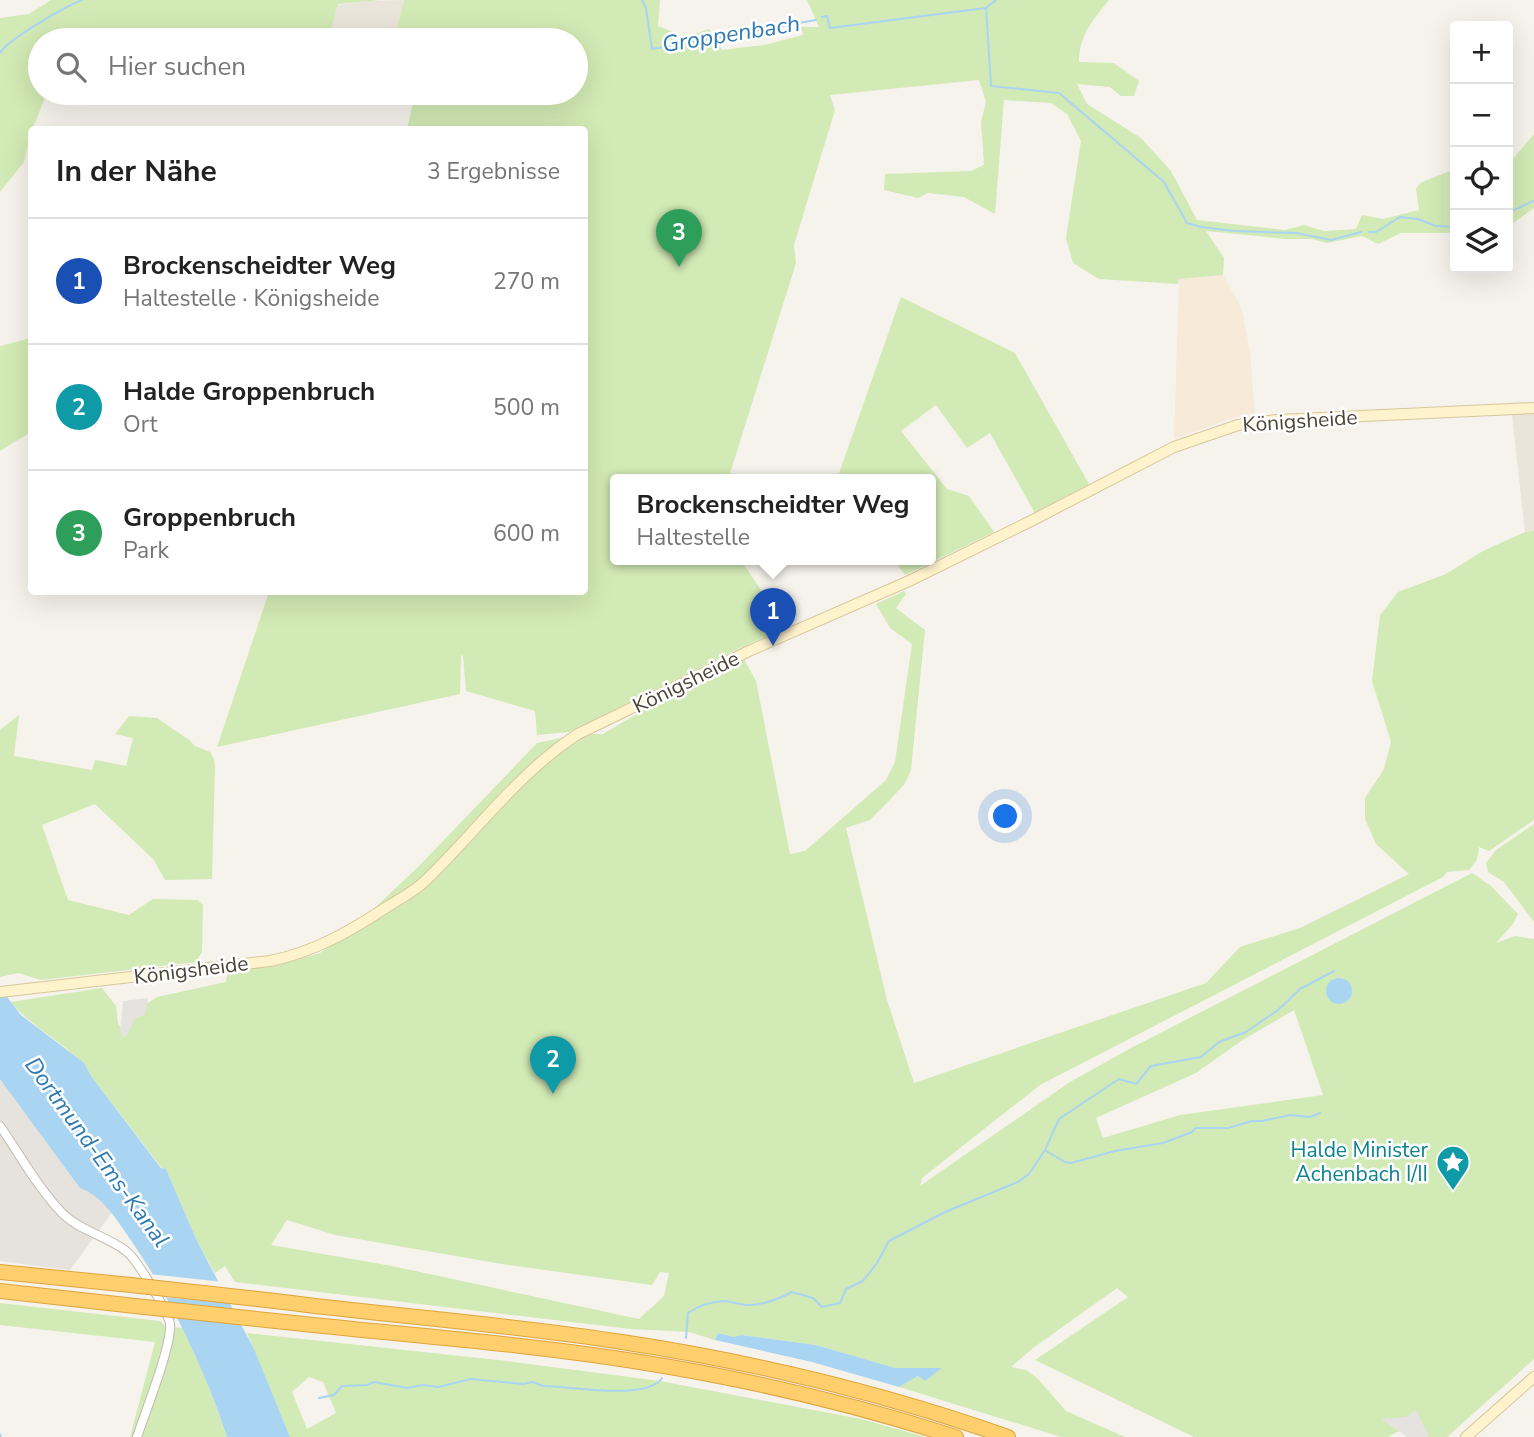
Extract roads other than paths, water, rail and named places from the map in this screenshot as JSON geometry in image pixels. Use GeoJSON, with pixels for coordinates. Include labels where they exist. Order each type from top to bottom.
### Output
{"type":"FeatureCollection","features":[{"type":"Feature","properties":{"kind":"highway"},"geometry":{"type":"LineString","coordinates":[[0,1272],[573,1336],[698,1354],[862,1391],[1008,1437]]}},
{"type":"Feature","properties":{"kind":"highway"},"geometry":{"type":"LineString","coordinates":[[0,1291],[641,1362],[811,1396],[956,1437]]}},
{"type":"Feature","properties":{"kind":"main road","name":"Königsheide"},"geometry":{"type":"LineString","coordinates":[[5,991],[270,961],[316,948],[348,932],[423,884],[527,774],[553,750],[578,734],[749,651],[909,581],[1174,447],[1207,433],[1238,425],[1277,420],[1534,408]]}},
{"type":"Feature","properties":{"kind":"main road"},"geometry":{"type":"LineString","coordinates":[[1466,1437],[1534,1377]]}},
{"type":"Feature","properties":{"kind":"street"},"geometry":{"type":"LineString","coordinates":[[0,1126],[63,1214],[131,1256],[168,1315],[170,1330],[166,1348],[137,1437]]}},
{"type":"Feature","properties":{"kind":"water"},"geometry":{"type":"Polygon","coordinates":[[[1339,978],[1348,982],[1352,991],[1348,1000],[1339,1004],[1330,1000],[1326,991],[1330,982],[1339,978]]]}},
{"type":"Feature","properties":{"kind":"water","name":"Dortmund-Ems-Kanal"},"geometry":{"type":"Polygon","coordinates":[[[0,988],[21,1015],[84,1063],[161,1168],[166,1169],[197,1241],[254,1349],[290,1437],[227,1437],[185,1333],[144,1259],[107,1208],[95,1196],[80,1188],[0,1079],[0,988]]]}},
{"type":"Feature","properties":{"kind":"water"},"geometry":{"type":"Polygon","coordinates":[[[718,1333],[816,1345],[895,1368],[942,1368],[925,1381],[918,1376],[899,1387],[812,1362],[715,1340],[718,1333]]]}},
{"type":"Feature","properties":{"kind":"waterway","name":"Groppenbach"},"geometry":{"type":"LineString","coordinates":[[32,28],[82,0]]}},
{"type":"Feature","properties":{"kind":"waterway","name":"Groppenbach"},"geometry":{"type":"LineString","coordinates":[[642,0],[646,8],[652,49],[816,20]]}},
{"type":"Feature","properties":{"kind":"waterway","name":"Groppenbach"},"geometry":{"type":"LineString","coordinates":[[822,17],[827,16],[830,28],[986,8],[996,0]]}},
{"type":"Feature","properties":{"kind":"waterway"},"geometry":{"type":"LineString","coordinates":[[986,8],[991,86],[1059,93],[1164,182],[1187,223],[1234,231],[1296,233],[1331,240],[1361,232]]}},
{"type":"Feature","properties":{"kind":"waterway","name":"Groppenbach"},"geometry":{"type":"LineString","coordinates":[[0,53],[28,30]]}},
{"type":"Feature","properties":{"kind":"waterway"},"geometry":{"type":"LineString","coordinates":[[1513,211],[1533,201]]}},
{"type":"Feature","properties":{"kind":"waterway"},"geometry":{"type":"LineString","coordinates":[[1369,232],[1376,232],[1400,217],[1450,227]]}},
{"type":"Feature","properties":{"kind":"waterway"},"geometry":{"type":"LineString","coordinates":[[686,1338],[688,1313],[714,1302],[757,1304],[792,1292],[813,1298],[822,1307],[840,1303],[846,1289],[863,1281],[889,1241],[945,1212],[1018,1182],[1029,1174],[1045,1150],[1059,1119],[1119,1079],[1136,1084],[1151,1066],[1201,1057],[1219,1042],[1246,1032],[1278,1010],[1300,989],[1334,971]]}},
{"type":"Feature","properties":{"kind":"waterway"},"geometry":{"type":"LineString","coordinates":[[1046,1151],[1071,1163],[1115,1151],[1163,1143],[1196,1128],[1228,1128],[1252,1121],[1290,1115],[1310,1117],[1320,1113]]}},
{"type":"Feature","properties":{"kind":"waterway"},"geometry":{"type":"LineString","coordinates":[[319,1398],[334,1395],[342,1386],[367,1385],[374,1382],[407,1388],[423,1385],[438,1387],[471,1379],[625,1391],[654,1385],[662,1378]]}},
{"type":"Feature","properties":{"kind":"place","name":"Groppenbruch"},"geometry":{"type":"Point","coordinates":[679,267]}},
{"type":"Feature","properties":{"kind":"place","name":"Brockenscheidter Weg"},"geometry":{"type":"Point","coordinates":[773,646]}},
{"type":"Feature","properties":{"kind":"place","name":"Halde Groppenbruch"},"geometry":{"type":"Point","coordinates":[553,1094]}},
{"type":"Feature","properties":{"kind":"place","name":"Halde Minister Achenbach I/II"},"geometry":{"type":"Point","coordinates":[1453,1192]}}]}
